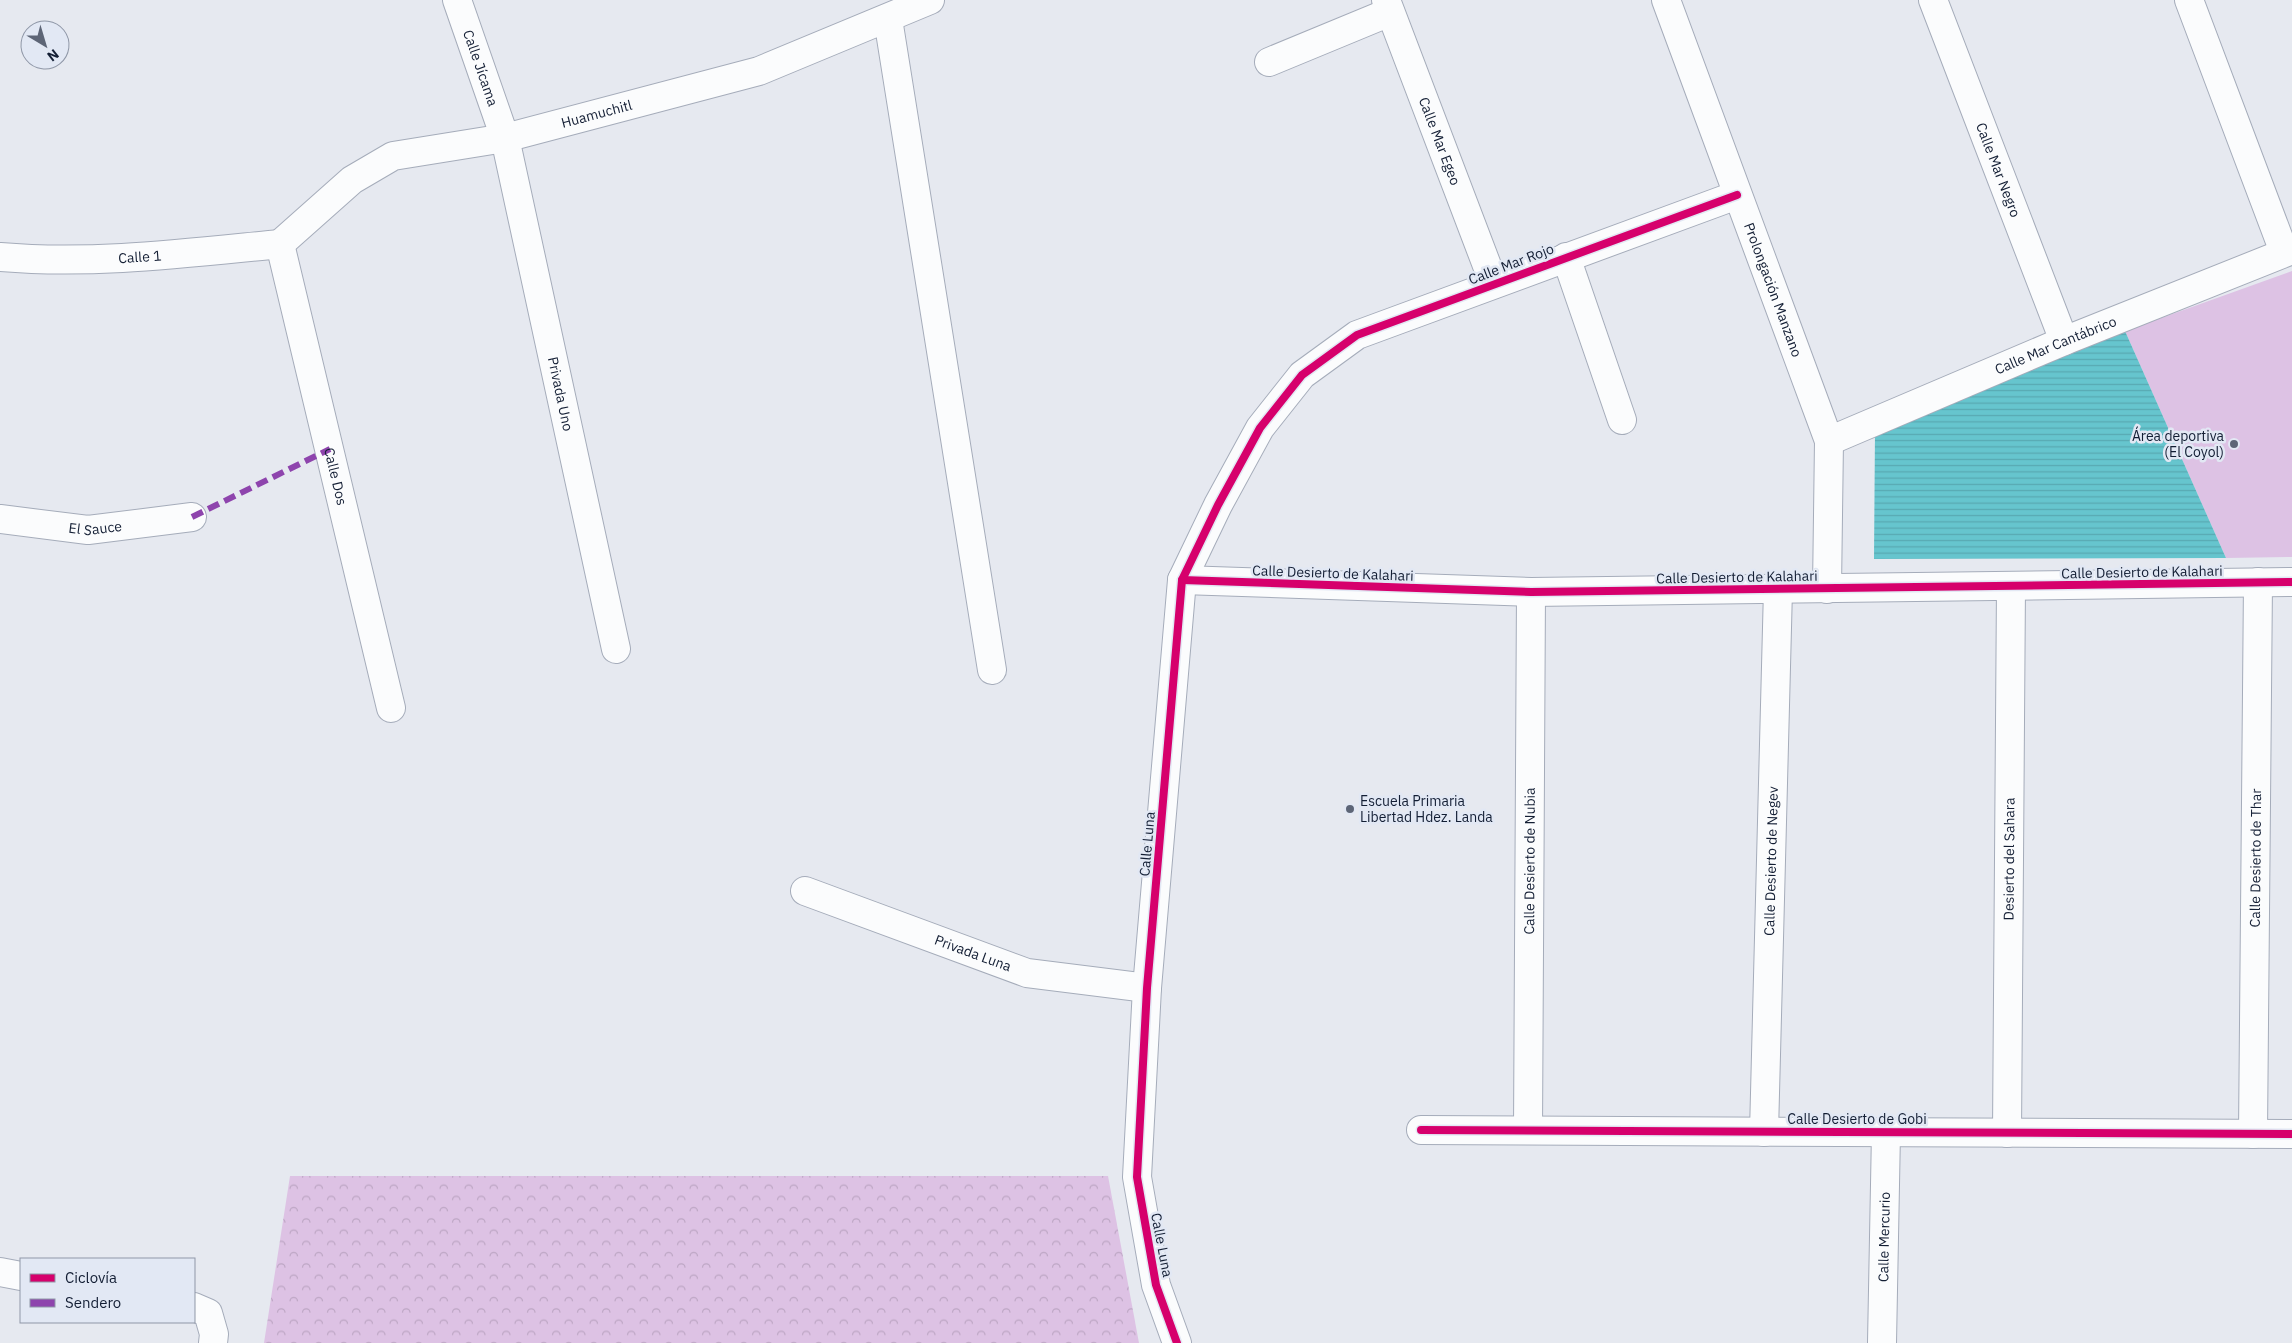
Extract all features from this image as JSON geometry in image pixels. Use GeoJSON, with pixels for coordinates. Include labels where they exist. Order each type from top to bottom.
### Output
{"type":"FeatureCollection","features":[{"type":"Feature","properties":{"kind":"street","name":"Calle Jícama"},"geometry":{"type":"LineString","coordinates":[[457,0],[505,138]]}},
{"type":"Feature","properties":{"kind":"street","name":"Huamuchitl"},"geometry":{"type":"LineString","coordinates":[[280,244],[352,180],[394,156],[505,138],[759,71],[930,0]]}},
{"type":"Feature","properties":{"kind":"street","name":"Prolongación Manzano"},"geometry":{"type":"LineString","coordinates":[[1666,0],[1829,441],[1827,588]]}},
{"type":"Feature","properties":{"kind":"street","name":"Calle Mar Negro"},"geometry":{"type":"LineString","coordinates":[[1933,0],[2064,341]]}},
{"type":"Feature","properties":{"kind":"street","name":"Calle Mar Cantábrico"},"geometry":{"type":"LineString","coordinates":[[1829,441],[2064,341],[2288,251],[2189,0]]}},
{"type":"Feature","properties":{"kind":"street"},"geometry":{"type":"LineString","coordinates":[[1269,62],[1388,6]]}},
{"type":"Feature","properties":{"kind":"street","name":"Calle Mar Egeo"},"geometry":{"type":"LineString","coordinates":[[1388,6],[1494,284]]}},
{"type":"Feature","properties":{"kind":"street"},"geometry":{"type":"LineString","coordinates":[[888,19],[992,670]]}},
{"type":"Feature","properties":{"kind":"street","name":"Privada Uno"},"geometry":{"type":"LineString","coordinates":[[505,138],[616,648]]}},
{"type":"Feature","properties":{"kind":"street","name":"Calle Mar Rojo"},"geometry":{"type":"LineString","coordinates":[[1302,375],[1357,335],[1737,195]]}},
{"type":"Feature","properties":{"kind":"street","name":"Calle 1"},"geometry":{"type":"LineString","coordinates":[[0,257],[35,260],[135,258],[280,244]]}},
{"type":"Feature","properties":{"kind":"street","name":"Calle Dos"},"geometry":{"type":"LineString","coordinates":[[280,244],[391,708]]}},
{"type":"Feature","properties":{"kind":"street"},"geometry":{"type":"LineString","coordinates":[[1566,257],[1622,420]]}},
{"type":"Feature","properties":{"kind":"street","name":"Calle Luna"},"geometry":{"type":"LineString","coordinates":[[1177,1343],[1156,1285],[1137,1178],[1147,988],[1182,580],[1218,504],[1260,428],[1302,375]]}},
{"type":"Feature","properties":{"kind":"street","name":"El Sauce"},"geometry":{"type":"LineString","coordinates":[[0,519],[88,530],[192,517]]}},
{"type":"Feature","properties":{"kind":"street","name":"Calle Desierto de Kalahari"},"geometry":{"type":"LineString","coordinates":[[1182,580],[1531,592],[2292,582]]}},
{"type":"Feature","properties":{"kind":"street","name":"Calle Desierto de Thar"},"geometry":{"type":"LineString","coordinates":[[2252,1134],[2258,582]]}},
{"type":"Feature","properties":{"kind":"street","name":"Desierto del Sahara"},"geometry":{"type":"LineString","coordinates":[[2007,1133],[2011,586]]}},
{"type":"Feature","properties":{"kind":"street","name":"Calle Desierto de Negev"},"geometry":{"type":"LineString","coordinates":[[1764,1132],[1778,589]]}},
{"type":"Feature","properties":{"kind":"street","name":"Calle Desierto de Nubia"},"geometry":{"type":"LineString","coordinates":[[1528,1130],[1531,592]]}},
{"type":"Feature","properties":{"kind":"street","name":"Privada Luna"},"geometry":{"type":"LineString","coordinates":[[805,891],[1027,973],[1147,988]]}},
{"type":"Feature","properties":{"kind":"street","name":"Calle Desierto de Gobi"},"geometry":{"type":"LineString","coordinates":[[1421,1130],[2292,1134]]}},
{"type":"Feature","properties":{"kind":"street","name":"Calle Mercurio"},"geometry":{"type":"LineString","coordinates":[[1882,1343],[1886,1132]]}},
{"type":"Feature","properties":{"kind":"street"},"geometry":{"type":"LineString","coordinates":[[0,1272],[20,1276]]}},
{"type":"Feature","properties":{"kind":"street"},"geometry":{"type":"LineString","coordinates":[[201,1310],[214,1334],[213,1343]]}},
{"type":"Feature","properties":{"kind":"green space","name":"Área deportiva (El Coyol)"},"geometry":{"type":"Polygon","coordinates":[[[2292,271],[2292,557],[2226,558],[2125,331],[2292,271]]]}},
{"type":"Feature","properties":{"kind":"green space"},"geometry":{"type":"Polygon","coordinates":[[[290,1176],[1108,1176],[1139,1343],[264,1343],[290,1176]]]}},
{"type":"Feature","properties":{"kind":"water"},"geometry":{"type":"Polygon","coordinates":[[[2125,331],[2226,558],[1874,559],[1875,432],[2125,331]]]}},
{"type":"Feature","properties":{"kind":"marked path"},"geometry":{"type":"LineString","coordinates":[[192,517],[330,449]]}},
{"type":"Feature","properties":{"kind":"cycle path"},"geometry":{"type":"LineString","coordinates":[[1177,1343],[1156,1285],[1137,1177],[1147,988],[1182,580],[1218,505],[1260,428],[1302,375],[1357,335],[1737,195]]}},
{"type":"Feature","properties":{"kind":"cycle path"},"geometry":{"type":"LineString","coordinates":[[1182,580],[1531,592],[2292,582]]}},
{"type":"Feature","properties":{"kind":"cycle path"},"geometry":{"type":"LineString","coordinates":[[1421,1130],[2292,1134]]}},
{"type":"Feature","properties":{"kind":"place","name":"Área deportiva (El Coyol)"},"geometry":{"type":"Point","coordinates":[2234,444]}},
{"type":"Feature","properties":{"kind":"place","name":"Escuela Primaria Libertad Hdez. Landa"},"geometry":{"type":"Point","coordinates":[1350,809]}}]}
